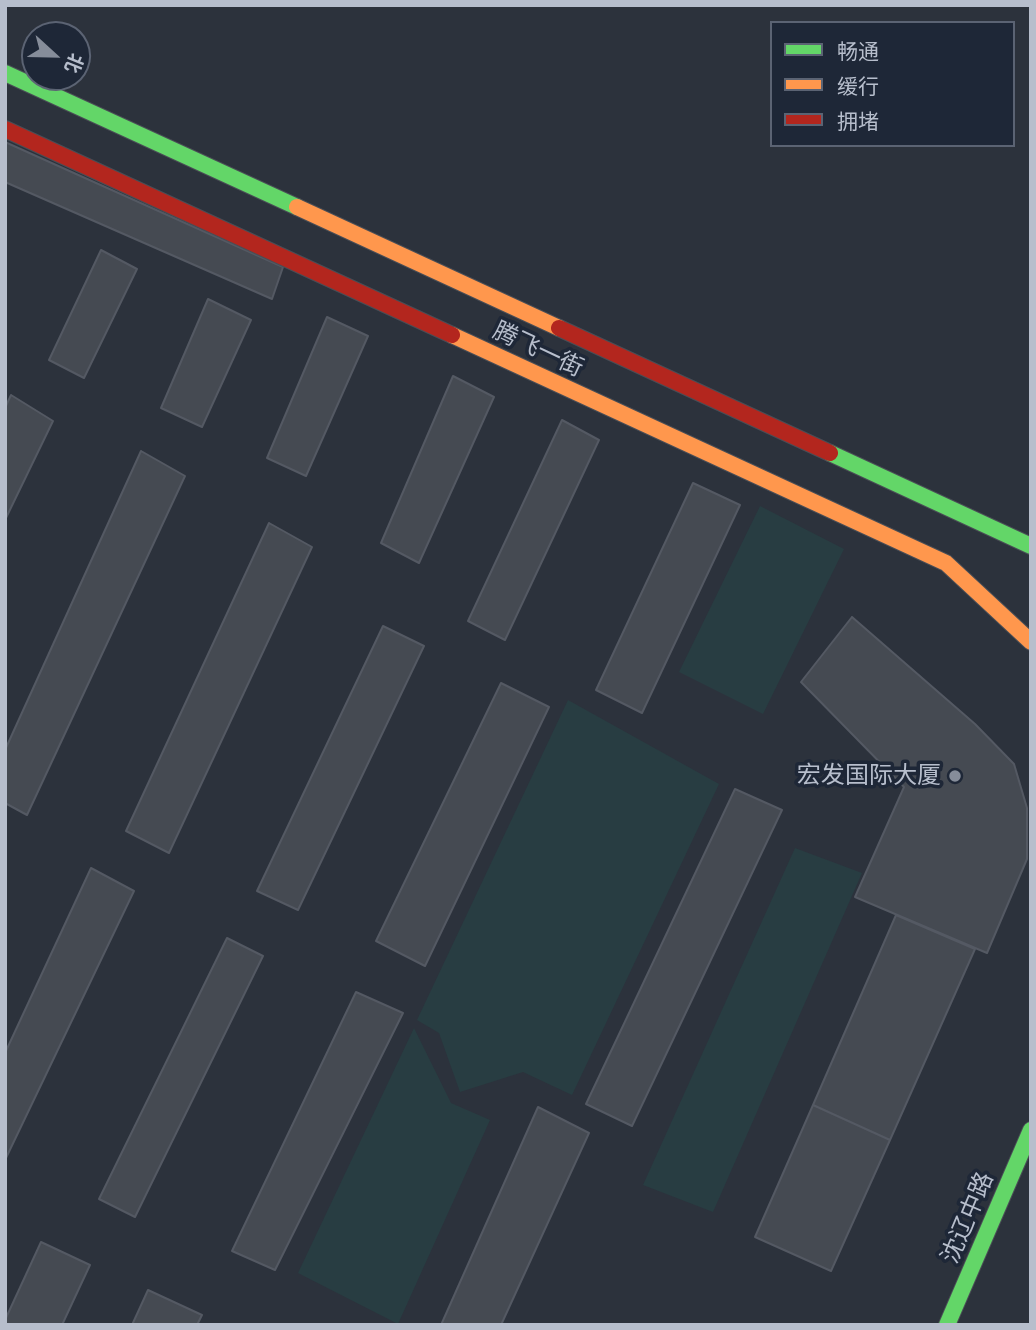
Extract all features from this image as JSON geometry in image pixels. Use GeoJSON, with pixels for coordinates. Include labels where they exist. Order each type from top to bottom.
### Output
{"type":"FeatureCollection","features":[{"type":"Feature","properties":{"kind":"street","name":"腾飞一街"},"geometry":{"type":"LineString","coordinates":[[5,73],[1031,546]]}},
{"type":"Feature","properties":{"kind":"street","name":"腾飞一街"},"geometry":{"type":"LineString","coordinates":[[5,129],[946,563],[1031,642]]}},
{"type":"Feature","properties":{"kind":"street","name":"沈辽中路"},"geometry":{"type":"LineString","coordinates":[[947,1325],[1031,1130]]}},
{"type":"Feature","properties":{"kind":"green space"},"geometry":{"type":"Polygon","coordinates":[[[760,506],[844,549],[763,714],[679,672],[760,506]]]}},
{"type":"Feature","properties":{"kind":"green space"},"geometry":{"type":"Polygon","coordinates":[[[568,700],[719,784],[572,1095],[523,1072],[460,1092],[439,1033],[417,1020],[568,700]]]}},
{"type":"Feature","properties":{"kind":"green space"},"geometry":{"type":"Polygon","coordinates":[[[795,848],[862,873],[713,1212],[643,1185],[795,848]]]}},
{"type":"Feature","properties":{"kind":"green space"},"geometry":{"type":"Polygon","coordinates":[[[414,1028],[451,1103],[490,1120],[398,1324],[298,1273],[414,1028]]]}},
{"type":"Feature","properties":{"kind":"building"},"geometry":{"type":"Polygon","coordinates":[[[5,142],[283,267],[272,299],[5,182],[5,142]]]}},
{"type":"Feature","properties":{"kind":"building"},"geometry":{"type":"Polygon","coordinates":[[[101,250],[137,269],[84,378],[49,360],[101,250]]]}},
{"type":"Feature","properties":{"kind":"building"},"geometry":{"type":"Polygon","coordinates":[[[208,299],[251,320],[202,427],[161,408],[208,299]]]}},
{"type":"Feature","properties":{"kind":"building"},"geometry":{"type":"Polygon","coordinates":[[[327,317],[368,336],[306,476],[267,458],[327,317]]]}},
{"type":"Feature","properties":{"kind":"building"},"geometry":{"type":"Polygon","coordinates":[[[453,376],[494,397],[419,563],[381,543],[453,376]]]}},
{"type":"Feature","properties":{"kind":"building"},"geometry":{"type":"Polygon","coordinates":[[[11,395],[53,421],[5,520],[5,408],[11,395]]]}},
{"type":"Feature","properties":{"kind":"building"},"geometry":{"type":"Polygon","coordinates":[[[562,420],[599,440],[505,640],[468,621],[562,420]]]}},
{"type":"Feature","properties":{"kind":"building"},"geometry":{"type":"Polygon","coordinates":[[[141,451],[185,476],[27,815],[5,803],[5,750],[141,451]]]}},
{"type":"Feature","properties":{"kind":"building"},"geometry":{"type":"Polygon","coordinates":[[[693,483],[740,505],[642,713],[596,690],[693,483]]]}},
{"type":"Feature","properties":{"kind":"building"},"geometry":{"type":"Polygon","coordinates":[[[269,523],[312,547],[169,853],[126,831],[269,523]]]}},
{"type":"Feature","properties":{"kind":"building","name":"宏发国际大厦"},"geometry":{"type":"Polygon","coordinates":[[[852,617],[975,724],[1014,764],[1027,808],[1027,859],[987,953],[855,897],[904,787],[801,682],[852,617]]]}},
{"type":"Feature","properties":{"kind":"building"},"geometry":{"type":"Polygon","coordinates":[[[383,626],[424,646],[298,910],[257,891],[383,626]]]}},
{"type":"Feature","properties":{"kind":"building"},"geometry":{"type":"Polygon","coordinates":[[[501,683],[549,707],[425,966],[376,941],[501,683]]]}},
{"type":"Feature","properties":{"kind":"building"},"geometry":{"type":"Polygon","coordinates":[[[735,789],[782,810],[632,1126],[586,1104],[735,789]]]}},
{"type":"Feature","properties":{"kind":"building"},"geometry":{"type":"Polygon","coordinates":[[[91,868],[134,891],[6,1158],[5,1053],[91,868]]]}},
{"type":"Feature","properties":{"kind":"building"},"geometry":{"type":"Polygon","coordinates":[[[896,915],[975,949],[890,1140],[813,1105],[896,915]]]}},
{"type":"Feature","properties":{"kind":"building"},"geometry":{"type":"Polygon","coordinates":[[[227,938],[263,956],[135,1217],[99,1199],[227,938]]]}},
{"type":"Feature","properties":{"kind":"building"},"geometry":{"type":"Polygon","coordinates":[[[356,992],[403,1013],[275,1270],[232,1251],[356,992]]]}},
{"type":"Feature","properties":{"kind":"building"},"geometry":{"type":"Polygon","coordinates":[[[813,1105],[890,1140],[831,1271],[755,1237],[813,1105]]]}},
{"type":"Feature","properties":{"kind":"building"},"geometry":{"type":"Polygon","coordinates":[[[538,1107],[589,1133],[501,1325],[441,1325],[538,1107]]]}},
{"type":"Feature","properties":{"kind":"building"},"geometry":{"type":"Polygon","coordinates":[[[41,1242],[90,1265],[62,1325],[5,1325],[5,1320],[41,1242]]]}},
{"type":"Feature","properties":{"kind":"building"},"geometry":{"type":"Polygon","coordinates":[[[148,1290],[202,1315],[197,1325],[132,1325],[148,1290]]]}},
{"type":"Feature","properties":{"kind":"traffic: fast"},"geometry":{"type":"LineString","coordinates":[[5,73],[297,207]]}},
{"type":"Feature","properties":{"kind":"traffic: fast"},"geometry":{"type":"LineString","coordinates":[[830,453],[1031,546]]}},
{"type":"Feature","properties":{"kind":"traffic: fast"},"geometry":{"type":"LineString","coordinates":[[947,1325],[1031,1130]]}},
{"type":"Feature","properties":{"kind":"traffic: slow"},"geometry":{"type":"LineString","coordinates":[[297,207],[559,328]]}},
{"type":"Feature","properties":{"kind":"traffic: slow"},"geometry":{"type":"LineString","coordinates":[[452,335],[946,563],[1031,642]]}},
{"type":"Feature","properties":{"kind":"traffic: jam"},"geometry":{"type":"LineString","coordinates":[[5,129],[452,335]]}},
{"type":"Feature","properties":{"kind":"traffic: jam"},"geometry":{"type":"LineString","coordinates":[[559,328],[830,453]]}},
{"type":"Feature","properties":{"kind":"place","name":"宏发国际大厦"},"geometry":{"type":"Point","coordinates":[955,776]}}]}
